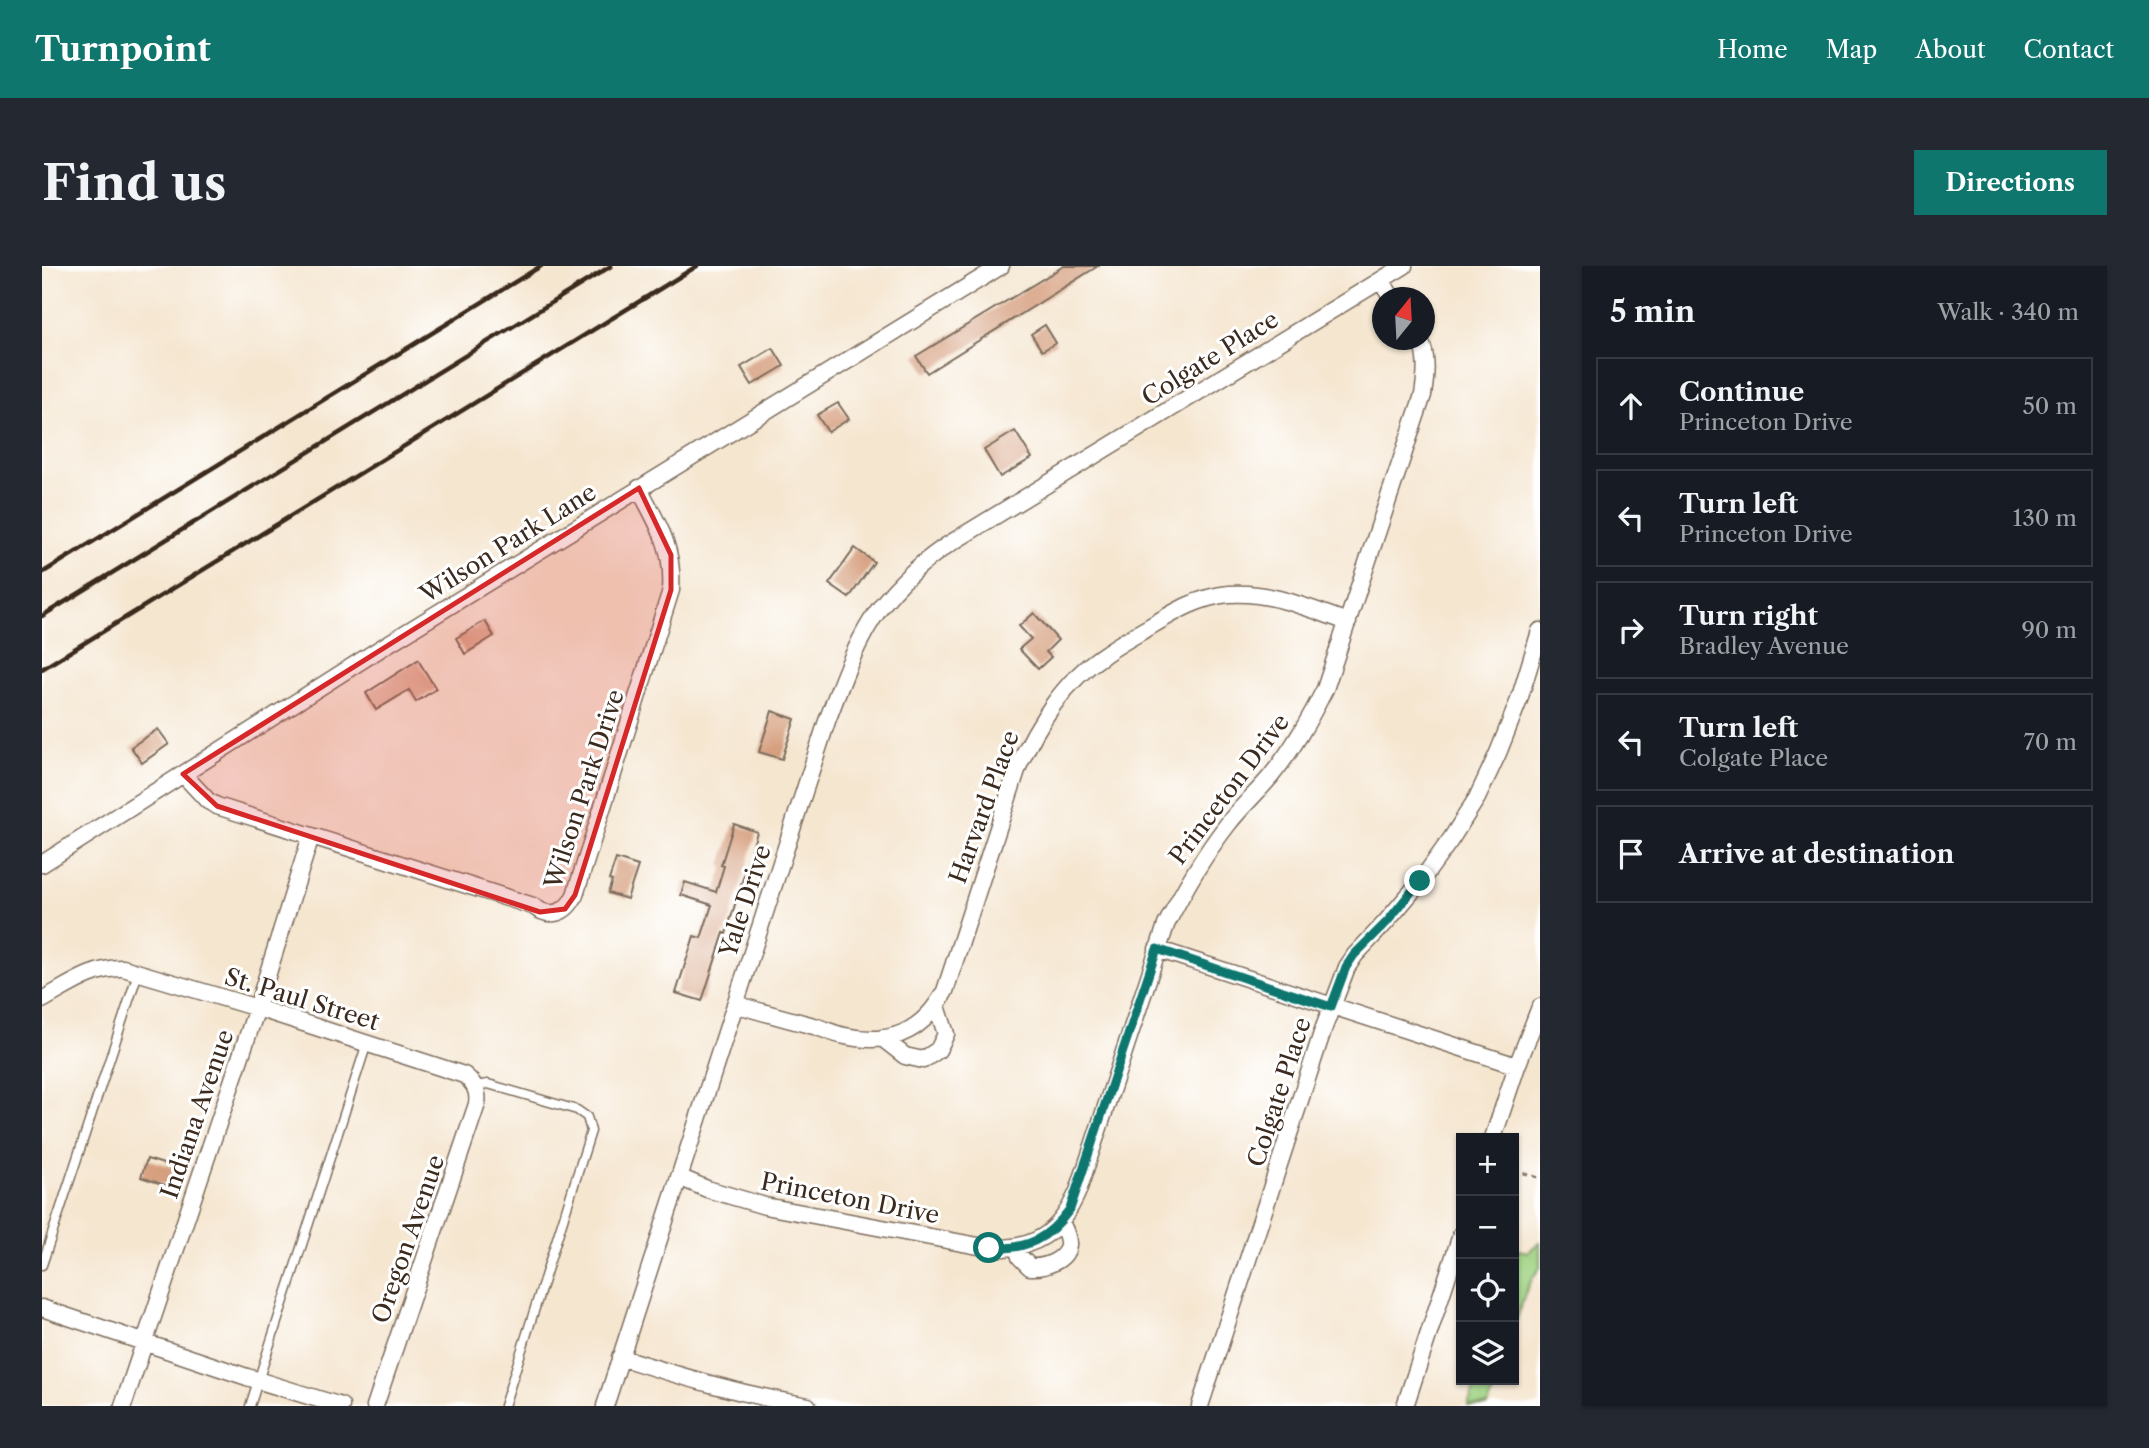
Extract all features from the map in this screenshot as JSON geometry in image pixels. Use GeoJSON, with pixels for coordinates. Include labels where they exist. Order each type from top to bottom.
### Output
{"type":"FeatureCollection","features":[{"type":"Feature","properties":{"kind":"street","name":"Wilson Park Lane"},"geometry":{"type":"LineString","coordinates":[[42,864],[639,488],[1001,266]]}},
{"type":"Feature","properties":{"kind":"street","name":"Colgate Place"},"geometry":{"type":"LineString","coordinates":[[1040,489],[1404,266]]}},
{"type":"Feature","properties":{"kind":"street"},"geometry":{"type":"LineString","coordinates":[[1381,281],[1385,287]]}},
{"type":"Feature","properties":{"kind":"street","name":"Princeton Drive"},"geometry":{"type":"LineString","coordinates":[[679,1177],[707,1189],[765,1206],[989,1248],[1017,1247],[1041,1238],[1061,1222],[1077,1191],[1157,949],[1172,913],[1205,854],[1229,822],[1270,777],[1309,722],[1333,668],[1423,395],[1426,378],[1423,350]]}},
{"type":"Feature","properties":{"kind":"street","name":"Wilson Park Drive"},"geometry":{"type":"LineString","coordinates":[[183,774],[208,802],[217,806],[533,906],[540,912],[557,914],[571,904],[671,590],[673,573],[666,539],[639,488]]}},
{"type":"Feature","properties":{"kind":"street","name":"Yale Drive"},"geometry":{"type":"LineString","coordinates":[[605,1406],[827,721],[851,657],[878,608],[899,583],[924,561],[1040,489]]}},
{"type":"Feature","properties":{"kind":"street","name":"Harvard Place"},"geometry":{"type":"LineString","coordinates":[[735,1004],[844,1036],[882,1038],[900,1035],[914,1028],[927,1018],[945,991],[1017,767],[1030,739],[1043,717],[1080,674],[1103,655],[1172,613],[1207,598],[1230,594],[1264,596],[1348,622]]}},
{"type":"Feature","properties":{"kind":"street","name":"Colgate Place"},"geometry":{"type":"LineString","coordinates":[[1200,1406],[1346,967],[1420,881],[1477,798],[1518,700],[1540,631]]}},
{"type":"Feature","properties":{"kind":"street","name":"Indiana Avenue"},"geometry":{"type":"LineString","coordinates":[[123,1406],[257,1008],[311,836]]}},
{"type":"Feature","properties":{"kind":"street"},"geometry":{"type":"LineString","coordinates":[[1157,949],[1517,1066]]}},
{"type":"Feature","properties":{"kind":"street","name":"St. Paul Street"},"geometry":{"type":"LineString","coordinates":[[42,1000],[96,971],[110,967],[123,968],[464,1075],[475,1086]]}},
{"type":"Feature","properties":{"kind":"street"},"geometry":{"type":"LineString","coordinates":[[882,1038],[905,1056],[923,1060],[938,1050],[946,1034],[937,1006]]}},
{"type":"Feature","properties":{"kind":"street"},"geometry":{"type":"LineString","coordinates":[[1495,1133],[1540,1007]]}},
{"type":"Feature","properties":{"kind":"street","name":"Oregon Avenue"},"geometry":{"type":"LineString","coordinates":[[375,1406],[477,1104],[475,1086]]}},
{"type":"Feature","properties":{"kind":"street"},"geometry":{"type":"LineString","coordinates":[[1017,1247],[1020,1257],[1030,1267],[1042,1268],[1062,1257],[1068,1246],[1067,1235],[1061,1222]]}},
{"type":"Feature","properties":{"kind":"street"},"geometry":{"type":"LineString","coordinates":[[1405,1406],[1456,1250]]}},
{"type":"Feature","properties":{"kind":"street"},"geometry":{"type":"LineString","coordinates":[[42,1308],[341,1406]]}},
{"type":"Feature","properties":{"kind":"street"},"geometry":{"type":"LineString","coordinates":[[620,1357],[699,1382],[808,1406]]}},
{"type":"Feature","properties":{"kind":"lane"},"geometry":{"type":"LineString","coordinates":[[42,1265],[138,973]]}},
{"type":"Feature","properties":{"kind":"lane"},"geometry":{"type":"LineString","coordinates":[[250,1406],[367,1043]]}},
{"type":"Feature","properties":{"kind":"lane"},"geometry":{"type":"LineString","coordinates":[[475,1086],[488,1084],[577,1110],[587,1117],[591,1131],[504,1406]]}},
{"type":"Feature","properties":{"kind":"path"},"geometry":{"type":"LineString","coordinates":[[1519,1172],[1540,1178]]}},
{"type":"Feature","properties":{"kind":"highlighted area"},"geometry":{"type":"Polygon","coordinates":[[[639,488],[671,555],[671,590],[575,895],[565,909],[540,912],[217,806],[183,774],[639,488]]]}},
{"type":"Feature","properties":{"kind":"green space"},"geometry":{"type":"Polygon","coordinates":[[[1540,1242],[1540,1268],[1526,1291],[1519,1312],[1519,1250],[1528,1252],[1540,1242]]]}},
{"type":"Feature","properties":{"kind":"green space"},"geometry":{"type":"Polygon","coordinates":[[[1475,1385],[1495,1385],[1488,1406],[1468,1406],[1475,1385]]]}},
{"type":"Feature","properties":{"kind":"building"},"geometry":{"type":"Polygon","coordinates":[[[1064,266],[1098,266],[927,373],[916,356],[1064,266]]]}},
{"type":"Feature","properties":{"kind":"building"},"geometry":{"type":"Polygon","coordinates":[[[1045,325],[1056,343],[1042,351],[1031,334],[1045,325]]]}},
{"type":"Feature","properties":{"kind":"building"},"geometry":{"type":"Polygon","coordinates":[[[773,348],[784,366],[752,385],[741,367],[773,348]]]}},
{"type":"Feature","properties":{"kind":"building"},"geometry":{"type":"Polygon","coordinates":[[[838,403],[849,419],[828,432],[817,415],[838,403]]]}},
{"type":"Feature","properties":{"kind":"building"},"geometry":{"type":"Polygon","coordinates":[[[1015,431],[1032,458],[1000,477],[984,450],[1015,431]]]}},
{"type":"Feature","properties":{"kind":"building"},"geometry":{"type":"Polygon","coordinates":[[[855,548],[874,562],[849,598],[829,584],[855,548]]]}},
{"type":"Feature","properties":{"kind":"building"},"geometry":{"type":"Polygon","coordinates":[[[1034,613],[1058,640],[1046,652],[1051,657],[1038,669],[1019,649],[1031,639],[1019,626],[1034,613]]]}},
{"type":"Feature","properties":{"kind":"building"},"geometry":{"type":"Polygon","coordinates":[[[485,621],[494,636],[465,654],[456,638],[485,621]]]}},
{"type":"Feature","properties":{"kind":"building"},"geometry":{"type":"Polygon","coordinates":[[[418,660],[436,689],[416,702],[409,690],[376,710],[366,693],[418,660]]]}},
{"type":"Feature","properties":{"kind":"building"},"geometry":{"type":"Polygon","coordinates":[[[772,711],[795,719],[782,759],[759,752],[772,711]]]}},
{"type":"Feature","properties":{"kind":"building"},"geometry":{"type":"Polygon","coordinates":[[[158,729],[169,744],[142,763],[131,747],[158,729]]]}},
{"type":"Feature","properties":{"kind":"building"},"geometry":{"type":"Polygon","coordinates":[[[734,824],[757,832],[702,1001],[676,993],[694,936],[701,938],[712,905],[681,895],[685,882],[716,892],[734,824]]]}},
{"type":"Feature","properties":{"kind":"building"},"geometry":{"type":"Polygon","coordinates":[[[616,859],[638,866],[627,899],[608,893],[616,859]]]}},
{"type":"Feature","properties":{"kind":"building"},"geometry":{"type":"Polygon","coordinates":[[[147,1159],[177,1168],[171,1187],[141,1177],[147,1159]]]}},
{"type":"Feature","properties":{"kind":"railway"},"geometry":{"type":"LineString","coordinates":[[42,573],[541,266]]}},
{"type":"Feature","properties":{"kind":"railway"},"geometry":{"type":"LineString","coordinates":[[42,616],[611,266]]}},
{"type":"Feature","properties":{"kind":"railway"},"geometry":{"type":"LineString","coordinates":[[42,669],[697,266]]}},
{"type":"Feature","properties":{"kind":"route"},"geometry":{"type":"LineString","coordinates":[[989,1248],[1005,1249],[1034,1242],[1059,1224],[1070,1209],[1157,949],[1331,1007],[1346,967],[1354,955],[1387,922],[1420,881]]}}]}
